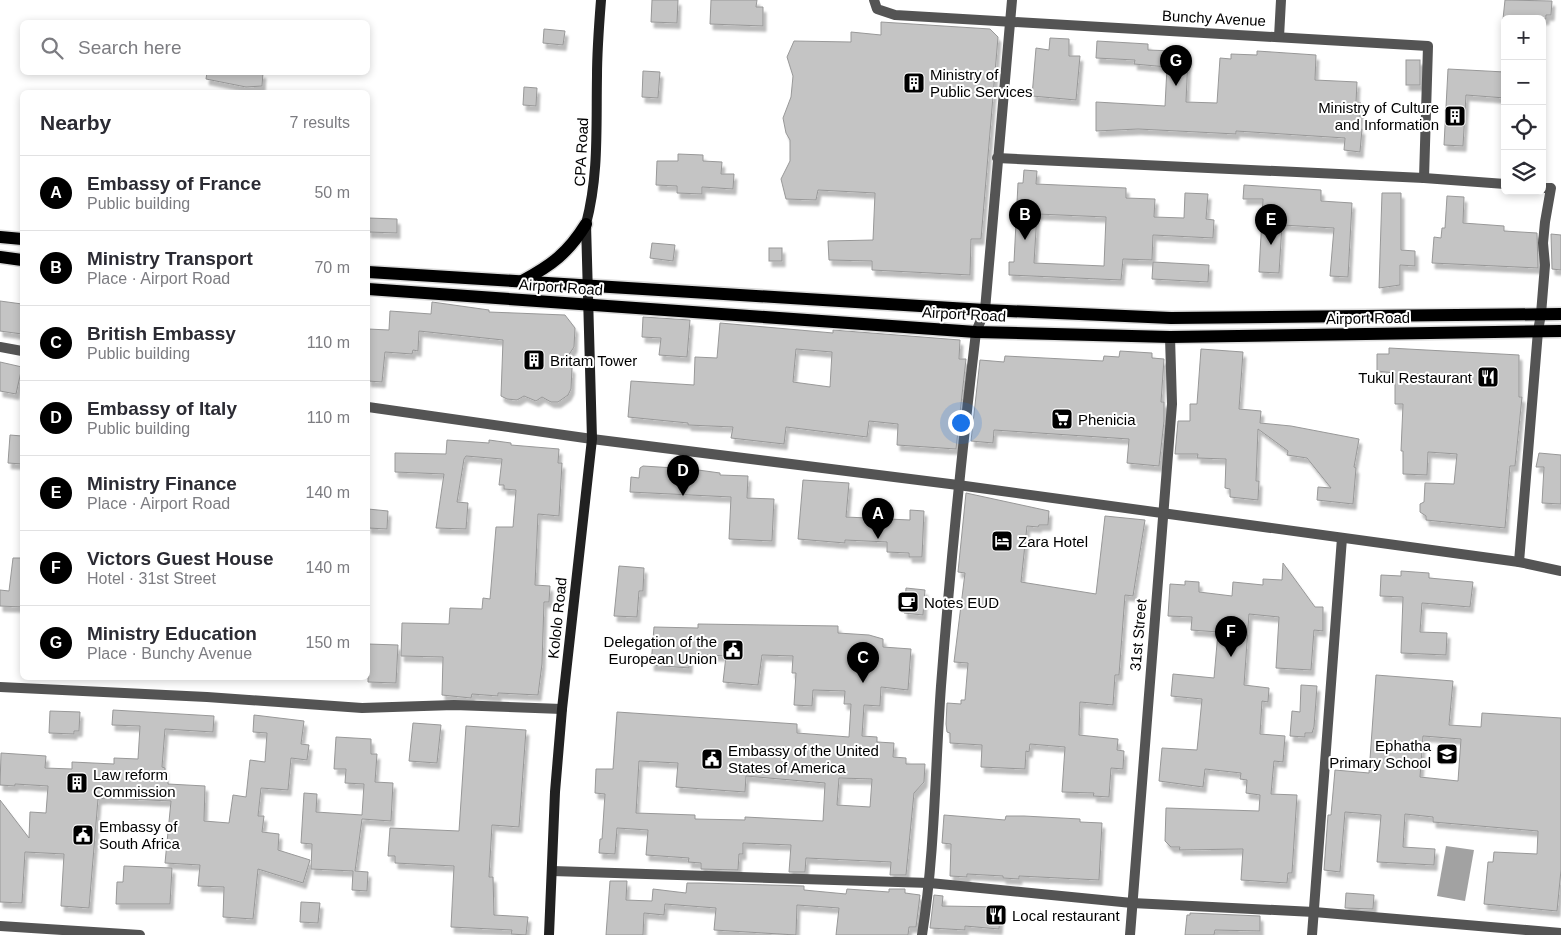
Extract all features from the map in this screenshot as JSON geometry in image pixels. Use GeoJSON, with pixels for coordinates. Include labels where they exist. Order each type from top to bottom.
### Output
{"type":"FeatureCollection","features":[{"type":"Feature","properties":{"kind":"main road"},"geometry":{"type":"LineString","coordinates":[[521,281],[558,259],[567,251],[586,224]]}},
{"type":"Feature","properties":{"kind":"main road"},"geometry":{"type":"LineString","coordinates":[[0,237],[20,239]]}},
{"type":"Feature","properties":{"kind":"main road"},"geometry":{"type":"LineString","coordinates":[[0,258],[20,260]]}},
{"type":"Feature","properties":{"kind":"main road","name":"Airport Road"},"geometry":{"type":"LineString","coordinates":[[370,272],[985,310],[1171,318],[1561,314]]}},
{"type":"Feature","properties":{"kind":"main road","name":"Airport Road"},"geometry":{"type":"LineString","coordinates":[[370,289],[976,332],[1170,337],[1561,331]]}},
{"type":"Feature","properties":{"kind":"street","name":"CPA Road"},"geometry":{"type":"LineString","coordinates":[[588,305],[586,224],[594,196],[598,130],[597,77],[601,0]]}},
{"type":"Feature","properties":{"kind":"street","name":"Bunchy Avenue"},"geometry":{"type":"LineString","coordinates":[[874,0],[876,9],[895,15],[1428,46],[1424,178]]}},
{"type":"Feature","properties":{"kind":"street"},"geometry":{"type":"LineString","coordinates":[[922,935],[930,883],[941,686],[958,485],[976,332],[985,310],[1012,0]]}},
{"type":"Feature","properties":{"kind":"street"},"geometry":{"type":"LineString","coordinates":[[1279,37],[1281,0]]}},
{"type":"Feature","properties":{"kind":"street"},"geometry":{"type":"LineString","coordinates":[[997,158],[1424,178],[1501,184]]}},
{"type":"Feature","properties":{"kind":"street"},"geometry":{"type":"LineString","coordinates":[[1519,562],[1538,331],[1546,265],[1543,243],[1551,188],[1546,188]]}},
{"type":"Feature","properties":{"kind":"street","name":"Kololo Road"},"geometry":{"type":"LineString","coordinates":[[549,935],[555,792],[562,709],[592,439],[588,305]]}},
{"type":"Feature","properties":{"kind":"street","name":"31st Street"},"geometry":{"type":"LineString","coordinates":[[1130,935],[1172,404],[1170,337]]}},
{"type":"Feature","properties":{"kind":"street"},"geometry":{"type":"LineString","coordinates":[[0,347],[20,351]]}},
{"type":"Feature","properties":{"kind":"street"},"geometry":{"type":"LineString","coordinates":[[370,407],[592,439],[958,485],[1519,562],[1561,571]]}},
{"type":"Feature","properties":{"kind":"street"},"geometry":{"type":"LineString","coordinates":[[1312,935],[1342,538]]}},
{"type":"Feature","properties":{"kind":"street"},"geometry":{"type":"LineString","coordinates":[[0,687],[207,697],[362,708],[454,705],[562,709]]}},
{"type":"Feature","properties":{"kind":"street"},"geometry":{"type":"LineString","coordinates":[[552,871],[930,883],[1132,903],[1314,912],[1491,932],[1561,933]]}},
{"type":"Feature","properties":{"kind":"street"},"geometry":{"type":"LineString","coordinates":[[0,926],[140,935]]}},
{"type":"Feature","properties":{"kind":"shaded area"},"geometry":{"type":"Polygon","coordinates":[[[1446,846],[1474,850],[1465,901],[1437,896],[1446,846]]]}},
{"type":"Feature","properties":{"kind":"building"},"geometry":{"type":"Polygon","coordinates":[[[652,0],[678,0],[677,23],[651,22],[652,0]]]}},
{"type":"Feature","properties":{"kind":"building"},"geometry":{"type":"Polygon","coordinates":[[[711,0],[757,0],[756,7],[763,7],[763,26],[710,24],[711,0]]]}},
{"type":"Feature","properties":{"kind":"building"},"geometry":{"type":"Polygon","coordinates":[[[1505,0],[1552,1],[1551,15],[1503,15],[1505,0]]]}},
{"type":"Feature","properties":{"kind":"building"},"geometry":{"type":"Polygon","coordinates":[[[881,22],[990,29],[998,37],[981,239],[971,239],[970,275],[872,270],[872,261],[829,260],[828,241],[873,240],[875,193],[818,190],[816,200],[786,199],[781,179],[790,161],[790,140],[786,133],[783,118],[791,97],[793,76],[787,57],[794,41],[851,42],[851,32],[881,35],[881,22]]]}},
{"type":"Feature","properties":{"kind":"building"},"geometry":{"type":"Polygon","coordinates":[[[544,29],[565,31],[563,45],[543,43],[544,29]]]}},
{"type":"Feature","properties":{"kind":"building"},"geometry":{"type":"Polygon","coordinates":[[[1050,38],[1069,39],[1069,56],[1080,56],[1076,100],[1032,96],[1036,48],[1049,50],[1050,38]]]}},
{"type":"Feature","properties":{"kind":"building"},"geometry":{"type":"Polygon","coordinates":[[[1097,41],[1148,44],[1148,50],[1175,51],[1175,56],[1188,57],[1186,102],[1217,103],[1220,58],[1231,59],[1231,54],[1257,55],[1257,51],[1316,55],[1315,80],[1357,82],[1356,103],[1361,103],[1359,129],[1362,129],[1360,152],[1344,150],[1345,138],[1236,131],[1236,134],[1138,129],[1096,131],[1096,102],[1165,106],[1167,67],[1134,64],[1135,60],[1096,58],[1097,41]]]}},
{"type":"Feature","properties":{"kind":"building"},"geometry":{"type":"Polygon","coordinates":[[[1406,60],[1420,60],[1420,85],[1406,85],[1406,60]]]}},
{"type":"Feature","properties":{"kind":"building","name":"Ministry of Culture and Information"},"geometry":{"type":"Polygon","coordinates":[[[1448,69],[1501,72],[1501,98],[1466,95],[1463,146],[1444,145],[1448,69]]]}},
{"type":"Feature","properties":{"kind":"building"},"geometry":{"type":"Polygon","coordinates":[[[643,71],[660,72],[658,98],[642,97],[643,71]]]}},
{"type":"Feature","properties":{"kind":"building"},"geometry":{"type":"Polygon","coordinates":[[[207,75],[263,75],[262,86],[246,87],[206,79],[207,75]]]}},
{"type":"Feature","properties":{"kind":"building"},"geometry":{"type":"Polygon","coordinates":[[[524,87],[537,88],[536,106],[523,105],[524,87]]]}},
{"type":"Feature","properties":{"kind":"building"},"geometry":{"type":"Polygon","coordinates":[[[678,154],[703,155],[703,161],[722,162],[721,174],[734,174],[733,189],[702,187],[702,194],[677,193],[677,186],[656,185],[657,161],[678,161],[678,154]]]}},
{"type":"Feature","properties":{"kind":"building"},"geometry":{"type":"Polygon","coordinates":[[[1024,170],[1037,171],[1036,184],[1126,188],[1126,198],[1155,199],[1154,217],[1184,218],[1185,193],[1208,194],[1206,219],[1214,220],[1213,238],[1153,235],[1152,260],[1123,259],[1121,280],[1009,275],[1009,262],[1014,262],[1018,183],[1023,183],[1024,170]],[[1037,214],[1034,263],[1104,266],[1106,217],[1037,214]]]}},
{"type":"Feature","properties":{"kind":"building"},"geometry":{"type":"Polygon","coordinates":[[[1244,185],[1321,190],[1321,201],[1352,203],[1348,277],[1330,276],[1334,228],[1282,225],[1279,273],[1259,272],[1263,199],[1243,199],[1244,185]]]}},
{"type":"Feature","properties":{"kind":"building"},"geometry":{"type":"Polygon","coordinates":[[[1382,193],[1401,193],[1401,250],[1415,251],[1415,266],[1400,265],[1400,285],[1379,288],[1382,193]]]}},
{"type":"Feature","properties":{"kind":"building"},"geometry":{"type":"Polygon","coordinates":[[[1447,196],[1464,197],[1463,223],[1504,226],[1504,231],[1537,233],[1538,268],[1432,263],[1434,237],[1441,238],[1442,228],[1445,228],[1447,196]]]}},
{"type":"Feature","properties":{"kind":"building"},"geometry":{"type":"Polygon","coordinates":[[[370,218],[397,219],[397,233],[370,232],[370,218]]]}},
{"type":"Feature","properties":{"kind":"building"},"geometry":{"type":"Polygon","coordinates":[[[1551,234],[1561,235],[1561,270],[1552,269],[1551,234]]]}},
{"type":"Feature","properties":{"kind":"building"},"geometry":{"type":"Polygon","coordinates":[[[652,243],[675,245],[673,261],[650,258],[652,243]]]}},
{"type":"Feature","properties":{"kind":"building"},"geometry":{"type":"Polygon","coordinates":[[[769,248],[782,248],[782,261],[769,261],[769,248]]]}},
{"type":"Feature","properties":{"kind":"building"},"geometry":{"type":"Polygon","coordinates":[[[1153,262],[1209,265],[1208,282],[1152,279],[1153,262]]]}},
{"type":"Feature","properties":{"kind":"building"},"geometry":{"type":"Polygon","coordinates":[[[0,301],[20,304],[20,334],[0,331],[0,301]]]}},
{"type":"Feature","properties":{"kind":"building"},"geometry":{"type":"Polygon","coordinates":[[[432,302],[489,310],[489,312],[565,315],[575,328],[574,347],[564,362],[572,368],[571,389],[568,395],[558,402],[551,402],[542,397],[536,401],[524,396],[517,400],[507,399],[501,396],[503,340],[419,331],[418,351],[413,350],[412,354],[385,352],[382,382],[370,381],[370,329],[389,330],[390,311],[431,314],[432,302]]]}},
{"type":"Feature","properties":{"kind":"building"},"geometry":{"type":"Polygon","coordinates":[[[643,317],[690,320],[687,357],[659,355],[661,338],[642,337],[643,317]]]}},
{"type":"Feature","properties":{"kind":"building"},"geometry":{"type":"Polygon","coordinates":[[[720,323],[833,333],[833,330],[960,340],[959,359],[966,359],[956,449],[897,445],[898,424],[869,421],[867,437],[786,427],[784,444],[731,438],[733,427],[688,425],[688,423],[628,417],[631,381],[694,385],[695,357],[717,358],[720,323]],[[796,349],[793,382],[830,387],[832,352],[796,349]]]}},
{"type":"Feature","properties":{"kind":"building"},"geometry":{"type":"Polygon","coordinates":[[[1389,348],[1519,355],[1519,397],[1522,397],[1515,466],[1510,466],[1505,528],[1426,520],[1426,516],[1420,512],[1420,504],[1424,502],[1425,483],[1454,484],[1457,454],[1428,452],[1427,475],[1403,474],[1403,451],[1401,451],[1403,404],[1395,404],[1395,373],[1377,371],[1377,354],[1389,354],[1389,348]]]}},
{"type":"Feature","properties":{"kind":"building"},"geometry":{"type":"Polygon","coordinates":[[[1201,349],[1243,352],[1239,409],[1261,411],[1260,423],[1291,426],[1359,439],[1354,467],[1356,468],[1353,504],[1317,500],[1318,487],[1331,488],[1307,458],[1287,455],[1288,451],[1258,429],[1256,481],[1259,481],[1258,500],[1230,497],[1230,489],[1225,488],[1226,459],[1197,458],[1198,454],[1175,454],[1178,421],[1190,421],[1190,404],[1197,404],[1201,349]]]}},
{"type":"Feature","properties":{"kind":"building"},"geometry":{"type":"Polygon","coordinates":[[[1120,351],[1152,353],[1152,358],[1164,359],[1161,402],[1164,402],[1164,421],[1159,466],[1127,463],[1129,439],[994,430],[993,443],[971,441],[980,360],[1004,362],[1005,356],[1103,361],[1104,356],[1119,357],[1120,351]]]}},
{"type":"Feature","properties":{"kind":"building"},"geometry":{"type":"Polygon","coordinates":[[[0,362],[20,367],[16,394],[0,391],[0,362]]]}},
{"type":"Feature","properties":{"kind":"building"},"geometry":{"type":"Polygon","coordinates":[[[10,435],[20,436],[20,464],[8,463],[10,435]]]}},
{"type":"Feature","properties":{"kind":"building"},"geometry":{"type":"Polygon","coordinates":[[[447,440],[489,443],[489,440],[511,443],[511,445],[559,449],[558,463],[562,463],[559,516],[538,514],[535,585],[550,586],[549,602],[544,602],[542,664],[538,695],[498,693],[498,696],[472,694],[471,698],[442,695],[443,657],[401,656],[402,623],[449,624],[450,608],[482,609],[483,598],[490,599],[496,527],[513,527],[516,490],[504,489],[504,485],[499,485],[502,459],[466,456],[457,502],[468,503],[466,529],[436,528],[444,474],[395,472],[395,453],[446,454],[447,440]]]}},
{"type":"Feature","properties":{"kind":"building"},"geometry":{"type":"Polygon","coordinates":[[[1539,453],[1561,455],[1561,504],[1542,503],[1544,467],[1536,467],[1539,453]]]}},
{"type":"Feature","properties":{"kind":"building"},"geometry":{"type":"Polygon","coordinates":[[[643,466],[691,469],[720,473],[720,475],[748,476],[747,498],[774,499],[772,541],[729,539],[731,497],[630,492],[631,477],[639,478],[640,468],[643,466]]]}},
{"type":"Feature","properties":{"kind":"building"},"geometry":{"type":"Polygon","coordinates":[[[803,480],[849,483],[846,517],[910,520],[910,510],[924,511],[922,557],[909,557],[909,553],[887,552],[887,542],[845,540],[845,543],[798,539],[803,480]]]}},
{"type":"Feature","properties":{"kind":"building"},"geometry":{"type":"Polygon","coordinates":[[[966,493],[1049,511],[1048,525],[1039,525],[1038,527],[1027,526],[1021,582],[1096,594],[1105,516],[1145,520],[1133,596],[1125,595],[1119,675],[1115,675],[1113,705],[1080,702],[1079,735],[1118,739],[1117,750],[1124,751],[1123,769],[1111,768],[1109,797],[1093,796],[1094,793],[1062,792],[1065,747],[1030,744],[1029,752],[1026,751],[1025,769],[981,767],[982,745],[950,743],[950,733],[947,732],[946,724],[947,703],[961,704],[961,700],[965,700],[968,663],[954,662],[965,573],[958,572],[966,493]]]}},
{"type":"Feature","properties":{"kind":"building"},"geometry":{"type":"Polygon","coordinates":[[[370,509],[388,511],[387,529],[370,528],[370,509]]]}},
{"type":"Feature","properties":{"kind":"building"},"geometry":{"type":"Polygon","coordinates":[[[13,558],[20,558],[20,607],[0,606],[0,590],[9,591],[13,558]]]}},
{"type":"Feature","properties":{"kind":"building"},"geometry":{"type":"Polygon","coordinates":[[[1283,563],[1315,607],[1323,607],[1323,631],[1314,630],[1311,670],[1276,668],[1279,617],[1249,614],[1244,685],[1269,688],[1268,702],[1262,701],[1260,734],[1285,736],[1283,762],[1274,761],[1271,794],[1297,795],[1292,873],[1288,873],[1287,883],[1241,880],[1243,849],[1179,850],[1180,847],[1171,847],[1165,841],[1166,808],[1259,811],[1260,795],[1246,793],[1247,780],[1240,779],[1241,773],[1205,769],[1203,787],[1159,781],[1162,748],[1197,750],[1202,699],[1171,696],[1173,674],[1214,678],[1218,632],[1191,630],[1192,617],[1168,616],[1170,584],[1185,585],[1185,581],[1199,582],[1199,592],[1232,596],[1233,582],[1263,585],[1263,579],[1282,580],[1283,563]]]}},
{"type":"Feature","properties":{"kind":"building"},"geometry":{"type":"Polygon","coordinates":[[[619,566],[644,568],[643,591],[639,591],[637,617],[614,616],[619,566]]]}},
{"type":"Feature","properties":{"kind":"building"},"geometry":{"type":"Polygon","coordinates":[[[1401,571],[1429,573],[1429,578],[1473,582],[1470,607],[1422,603],[1420,632],[1447,633],[1446,655],[1401,653],[1403,597],[1380,596],[1381,575],[1401,576],[1401,571]]]}},
{"type":"Feature","properties":{"kind":"building"},"geometry":{"type":"Polygon","coordinates":[[[906,588],[925,590],[923,615],[904,613],[906,588]]]}},
{"type":"Feature","properties":{"kind":"building"},"geometry":{"type":"Polygon","coordinates":[[[698,624],[838,626],[838,633],[869,635],[883,639],[883,647],[911,649],[908,690],[881,687],[880,706],[864,705],[862,736],[877,737],[877,742],[894,743],[893,757],[906,758],[906,764],[925,764],[924,782],[914,793],[906,875],[890,875],[891,862],[806,858],[805,872],[789,872],[791,845],[743,843],[743,854],[739,854],[738,870],[701,869],[701,863],[688,862],[689,858],[646,855],[648,830],[617,828],[615,854],[599,853],[600,839],[602,839],[605,794],[595,793],[596,769],[613,769],[617,712],[797,724],[797,733],[849,737],[851,704],[844,704],[845,691],[813,690],[812,706],[794,705],[796,673],[792,673],[793,656],[762,655],[758,685],[723,682],[726,656],[690,654],[689,668],[651,665],[654,627],[698,628],[698,624]],[[639,761],[636,813],[695,815],[695,819],[745,820],[745,817],[823,821],[825,783],[746,776],[745,792],[676,787],[678,763],[639,761]],[[839,778],[837,805],[870,807],[872,779],[839,778]]]}},
{"type":"Feature","properties":{"kind":"building"},"geometry":{"type":"Polygon","coordinates":[[[370,644],[398,645],[396,683],[368,682],[370,680],[370,644]]]}},
{"type":"Feature","properties":{"kind":"building"},"geometry":{"type":"Polygon","coordinates":[[[1376,675],[1453,681],[1449,725],[1481,727],[1482,713],[1561,718],[1561,870],[1557,911],[1484,904],[1488,862],[1493,862],[1494,852],[1537,854],[1538,831],[1433,822],[1433,817],[1405,814],[1403,847],[1435,849],[1434,865],[1377,862],[1381,815],[1345,812],[1340,872],[1324,870],[1328,815],[1331,815],[1335,770],[1369,773],[1376,675]],[[1423,736],[1420,777],[1458,781],[1461,739],[1423,736]]]}},
{"type":"Feature","properties":{"kind":"building"},"geometry":{"type":"Polygon","coordinates":[[[1301,685],[1317,686],[1314,727],[1312,733],[1305,733],[1305,737],[1290,736],[1292,711],[1300,712],[1301,685]]]}},
{"type":"Feature","properties":{"kind":"building"},"geometry":{"type":"Polygon","coordinates":[[[113,710],[214,716],[213,732],[165,729],[162,767],[165,768],[165,780],[168,780],[168,784],[205,786],[204,821],[229,823],[233,795],[246,797],[250,760],[265,762],[267,733],[253,732],[254,715],[304,721],[301,744],[309,745],[307,760],[291,758],[288,790],[261,788],[258,816],[264,816],[262,832],[279,834],[278,850],[310,860],[303,883],[258,869],[253,919],[223,917],[224,887],[198,886],[200,865],[165,863],[171,801],[105,798],[98,799],[89,908],[61,906],[64,854],[25,852],[22,903],[0,902],[0,800],[29,838],[30,812],[46,813],[48,786],[0,785],[1,753],[46,756],[45,768],[72,769],[72,762],[114,764],[114,758],[138,759],[140,726],[112,725],[113,710]]]}},
{"type":"Feature","properties":{"kind":"building"},"geometry":{"type":"Polygon","coordinates":[[[50,711],[80,712],[79,731],[74,731],[74,734],[49,733],[50,711]]]}},
{"type":"Feature","properties":{"kind":"building"},"geometry":{"type":"Polygon","coordinates":[[[413,723],[441,725],[437,763],[409,761],[413,723]]]}},
{"type":"Feature","properties":{"kind":"building"},"geometry":{"type":"Polygon","coordinates":[[[466,726],[526,730],[519,827],[492,825],[489,877],[493,877],[494,915],[528,917],[526,935],[511,934],[512,930],[451,927],[454,866],[395,863],[395,856],[388,856],[390,828],[459,831],[466,726]]]}},
{"type":"Feature","properties":{"kind":"building"},"geometry":{"type":"Polygon","coordinates":[[[336,737],[371,739],[371,754],[377,754],[375,782],[393,783],[391,821],[362,819],[355,871],[368,872],[367,891],[352,890],[353,871],[311,869],[312,844],[301,843],[304,793],[317,794],[316,812],[362,815],[364,784],[345,783],[346,769],[334,769],[336,737]]]}},
{"type":"Feature","properties":{"kind":"building"},"geometry":{"type":"Polygon","coordinates":[[[944,815],[1005,820],[1006,816],[1024,816],[1080,819],[1080,822],[1102,823],[1099,880],[1019,876],[1019,879],[967,874],[967,877],[950,876],[951,844],[942,843],[944,815]]]}},
{"type":"Feature","properties":{"kind":"building"},"geometry":{"type":"Polygon","coordinates":[[[124,866],[172,868],[170,904],[116,904],[117,882],[123,882],[124,866]]]}},
{"type":"Feature","properties":{"kind":"building"},"geometry":{"type":"Polygon","coordinates":[[[610,881],[627,881],[626,900],[652,901],[653,889],[686,893],[687,883],[804,886],[804,890],[846,894],[847,889],[889,892],[889,889],[905,889],[905,893],[920,895],[916,927],[909,927],[908,935],[836,935],[839,908],[797,905],[796,935],[714,930],[716,908],[665,904],[664,915],[644,913],[643,935],[606,935],[610,881]]]}},
{"type":"Feature","properties":{"kind":"building"},"geometry":{"type":"Polygon","coordinates":[[[1346,893],[1374,895],[1373,909],[1345,908],[1346,893]]]}},
{"type":"Feature","properties":{"kind":"building"},"geometry":{"type":"Polygon","coordinates":[[[934,895],[943,896],[942,906],[1001,907],[999,929],[965,926],[965,930],[930,928],[934,895]]]}},
{"type":"Feature","properties":{"kind":"building"},"geometry":{"type":"Polygon","coordinates":[[[301,902],[320,903],[318,923],[300,922],[301,902]]]}},
{"type":"Feature","properties":{"kind":"building"},"geometry":{"type":"Polygon","coordinates":[[[1190,913],[1260,916],[1260,931],[1215,930],[1214,935],[1185,935],[1187,915],[1190,915],[1190,913]]]}},
{"type":"Feature","properties":{"kind":"place","name":"Ministry of Public Services"},"geometry":{"type":"Point","coordinates":[914,83]}},
{"type":"Feature","properties":{"kind":"place","name":"Ministry Education"},"geometry":{"type":"Point","coordinates":[1176,86]}},
{"type":"Feature","properties":{"kind":"place","name":"Ministry of Culture and Information"},"geometry":{"type":"Point","coordinates":[1455,116]}},
{"type":"Feature","properties":{"kind":"place","name":"Ministry Transport"},"geometry":{"type":"Point","coordinates":[1025,240]}},
{"type":"Feature","properties":{"kind":"place","name":"Ministry Finance"},"geometry":{"type":"Point","coordinates":[1271,245]}},
{"type":"Feature","properties":{"kind":"place","name":"Britam Tower"},"geometry":{"type":"Point","coordinates":[534,360]}},
{"type":"Feature","properties":{"kind":"place","name":"Tukul Restaurant"},"geometry":{"type":"Point","coordinates":[1488,377]}},
{"type":"Feature","properties":{"kind":"place","name":"Phenicia"},"geometry":{"type":"Point","coordinates":[1062,419]}},
{"type":"Feature","properties":{"kind":"place","name":"Embassy of Italy"},"geometry":{"type":"Point","coordinates":[683,496]}},
{"type":"Feature","properties":{"kind":"place","name":"Embassy of France"},"geometry":{"type":"Point","coordinates":[878,539]}},
{"type":"Feature","properties":{"kind":"place","name":"Zara Hotel"},"geometry":{"type":"Point","coordinates":[1002,541]}},
{"type":"Feature","properties":{"kind":"place","name":"Notes EUD"},"geometry":{"type":"Point","coordinates":[908,602]}},
{"type":"Feature","properties":{"kind":"place","name":"Delegation of the European Union"},"geometry":{"type":"Point","coordinates":[733,650]}},
{"type":"Feature","properties":{"kind":"place","name":"Victors Guest House"},"geometry":{"type":"Point","coordinates":[1231,657]}},
{"type":"Feature","properties":{"kind":"place","name":"British Embassy"},"geometry":{"type":"Point","coordinates":[863,683]}},
{"type":"Feature","properties":{"kind":"place","name":"Ephatha Primary School"},"geometry":{"type":"Point","coordinates":[1447,754]}},
{"type":"Feature","properties":{"kind":"place","name":"Embassy of the United States of America"},"geometry":{"type":"Point","coordinates":[712,759]}},
{"type":"Feature","properties":{"kind":"place","name":"Law reform Commission"},"geometry":{"type":"Point","coordinates":[77,783]}},
{"type":"Feature","properties":{"kind":"place","name":"Embassy of South Africa"},"geometry":{"type":"Point","coordinates":[83,835]}},
{"type":"Feature","properties":{"kind":"place","name":"Local restaurant"},"geometry":{"type":"Point","coordinates":[996,915]}}]}
